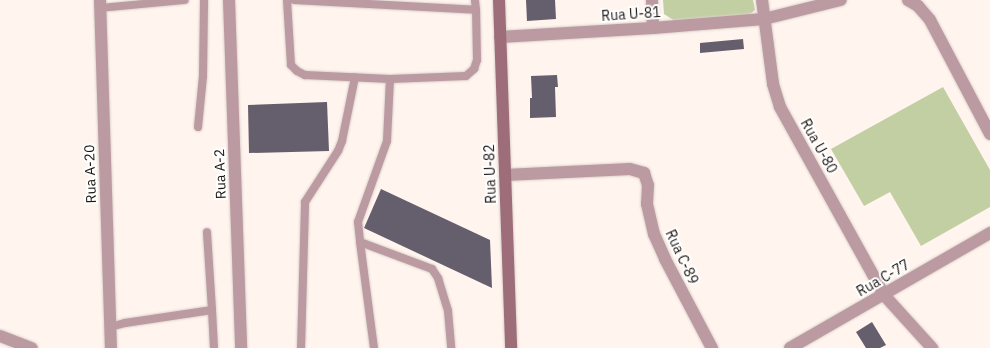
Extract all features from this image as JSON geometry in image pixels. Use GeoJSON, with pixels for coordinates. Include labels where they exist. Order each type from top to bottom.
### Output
{"type":"FeatureCollection","features":[{"type":"Feature","properties":{"kind":"street","name":"Rua A-2"},"geometry":{"type":"LineString","coordinates":[[229,0],[241,348]]}},
{"type":"Feature","properties":{"kind":"street","name":"Rua U-82"},"geometry":{"type":"LineString","coordinates":[[499,0],[511,348]]}},
{"type":"Feature","properties":{"kind":"street"},"geometry":{"type":"LineString","coordinates":[[652,0],[653,28]]}},
{"type":"Feature","properties":{"kind":"street","name":"Rua U-80"},"geometry":{"type":"LineString","coordinates":[[762,0],[773,84],[780,107],[884,294],[932,348]]}},
{"type":"Feature","properties":{"kind":"street","name":"Rua U-81"},"geometry":{"type":"LineString","coordinates":[[500,37],[653,28],[764,19],[841,0]]}},
{"type":"Feature","properties":{"kind":"street"},"geometry":{"type":"LineString","coordinates":[[908,0],[918,6],[930,20],[990,134]]}},
{"type":"Feature","properties":{"kind":"street","name":"Rua A-20"},"geometry":{"type":"LineString","coordinates":[[100,4],[110,348]]}},
{"type":"Feature","properties":{"kind":"street","name":"Rua C-89"},"geometry":{"type":"LineString","coordinates":[[505,175],[630,168],[644,173],[648,185],[647,204],[654,234],[665,259],[712,348]]}},
{"type":"Feature","properties":{"kind":"street","name":"Rua C-77"},"geometry":{"type":"LineString","coordinates":[[790,348],[990,233]]}},
{"type":"Feature","properties":{"kind":"street"},"geometry":{"type":"LineString","coordinates":[[0,336],[32,348]]}},
{"type":"Feature","properties":{"kind":"lane"},"geometry":{"type":"LineString","coordinates":[[100,4],[185,0]]}},
{"type":"Feature","properties":{"kind":"lane"},"geometry":{"type":"LineString","coordinates":[[198,127],[203,76],[204,0]]}},
{"type":"Feature","properties":{"kind":"lane"},"geometry":{"type":"LineString","coordinates":[[287,0],[291,65],[297,71],[305,75],[390,79],[466,76],[474,69],[477,60],[475,0]]}},
{"type":"Feature","properties":{"kind":"lane"},"geometry":{"type":"LineString","coordinates":[[294,0],[476,10]]}},
{"type":"Feature","properties":{"kind":"lane"},"geometry":{"type":"LineString","coordinates":[[301,348],[305,202],[338,151],[342,141],[355,77]]}},
{"type":"Feature","properties":{"kind":"lane"},"geometry":{"type":"LineString","coordinates":[[374,348],[358,222],[387,140],[390,79]]}},
{"type":"Feature","properties":{"kind":"lane"},"geometry":{"type":"LineString","coordinates":[[207,232],[214,348]]}},
{"type":"Feature","properties":{"kind":"lane"},"geometry":{"type":"LineString","coordinates":[[360,242],[432,269],[438,278],[448,310],[451,348]]}},
{"type":"Feature","properties":{"kind":"lane"},"geometry":{"type":"LineString","coordinates":[[110,327],[124,323],[212,310]]}},
{"type":"Feature","properties":{"kind":"green space"},"geometry":{"type":"Polygon","coordinates":[[[663,0],[753,0],[755,10],[745,18],[675,21],[664,14],[663,0]]]}},
{"type":"Feature","properties":{"kind":"green space"},"geometry":{"type":"Polygon","coordinates":[[[943,87],[990,170],[990,207],[921,246],[890,192],[864,206],[831,149],[943,87]]]}},
{"type":"Feature","properties":{"kind":"building"},"geometry":{"type":"Polygon","coordinates":[[[526,0],[555,0],[556,19],[527,21],[526,0]]]}},
{"type":"Feature","properties":{"kind":"building"},"geometry":{"type":"Polygon","coordinates":[[[743,39],[744,49],[700,53],[700,43],[743,39]]]}},
{"type":"Feature","properties":{"kind":"building"},"geometry":{"type":"Polygon","coordinates":[[[557,75],[558,87],[555,87],[556,117],[530,118],[530,98],[532,98],[531,76],[557,75]]]}},
{"type":"Feature","properties":{"kind":"building"},"geometry":{"type":"Polygon","coordinates":[[[327,102],[329,151],[249,153],[248,105],[327,102]]]}},
{"type":"Feature","properties":{"kind":"building"},"geometry":{"type":"Polygon","coordinates":[[[381,189],[490,240],[492,288],[364,228],[381,189]]]}},
{"type":"Feature","properties":{"kind":"building"},"geometry":{"type":"Polygon","coordinates":[[[872,322],[886,345],[880,348],[866,348],[856,332],[872,322]]]}}]}
